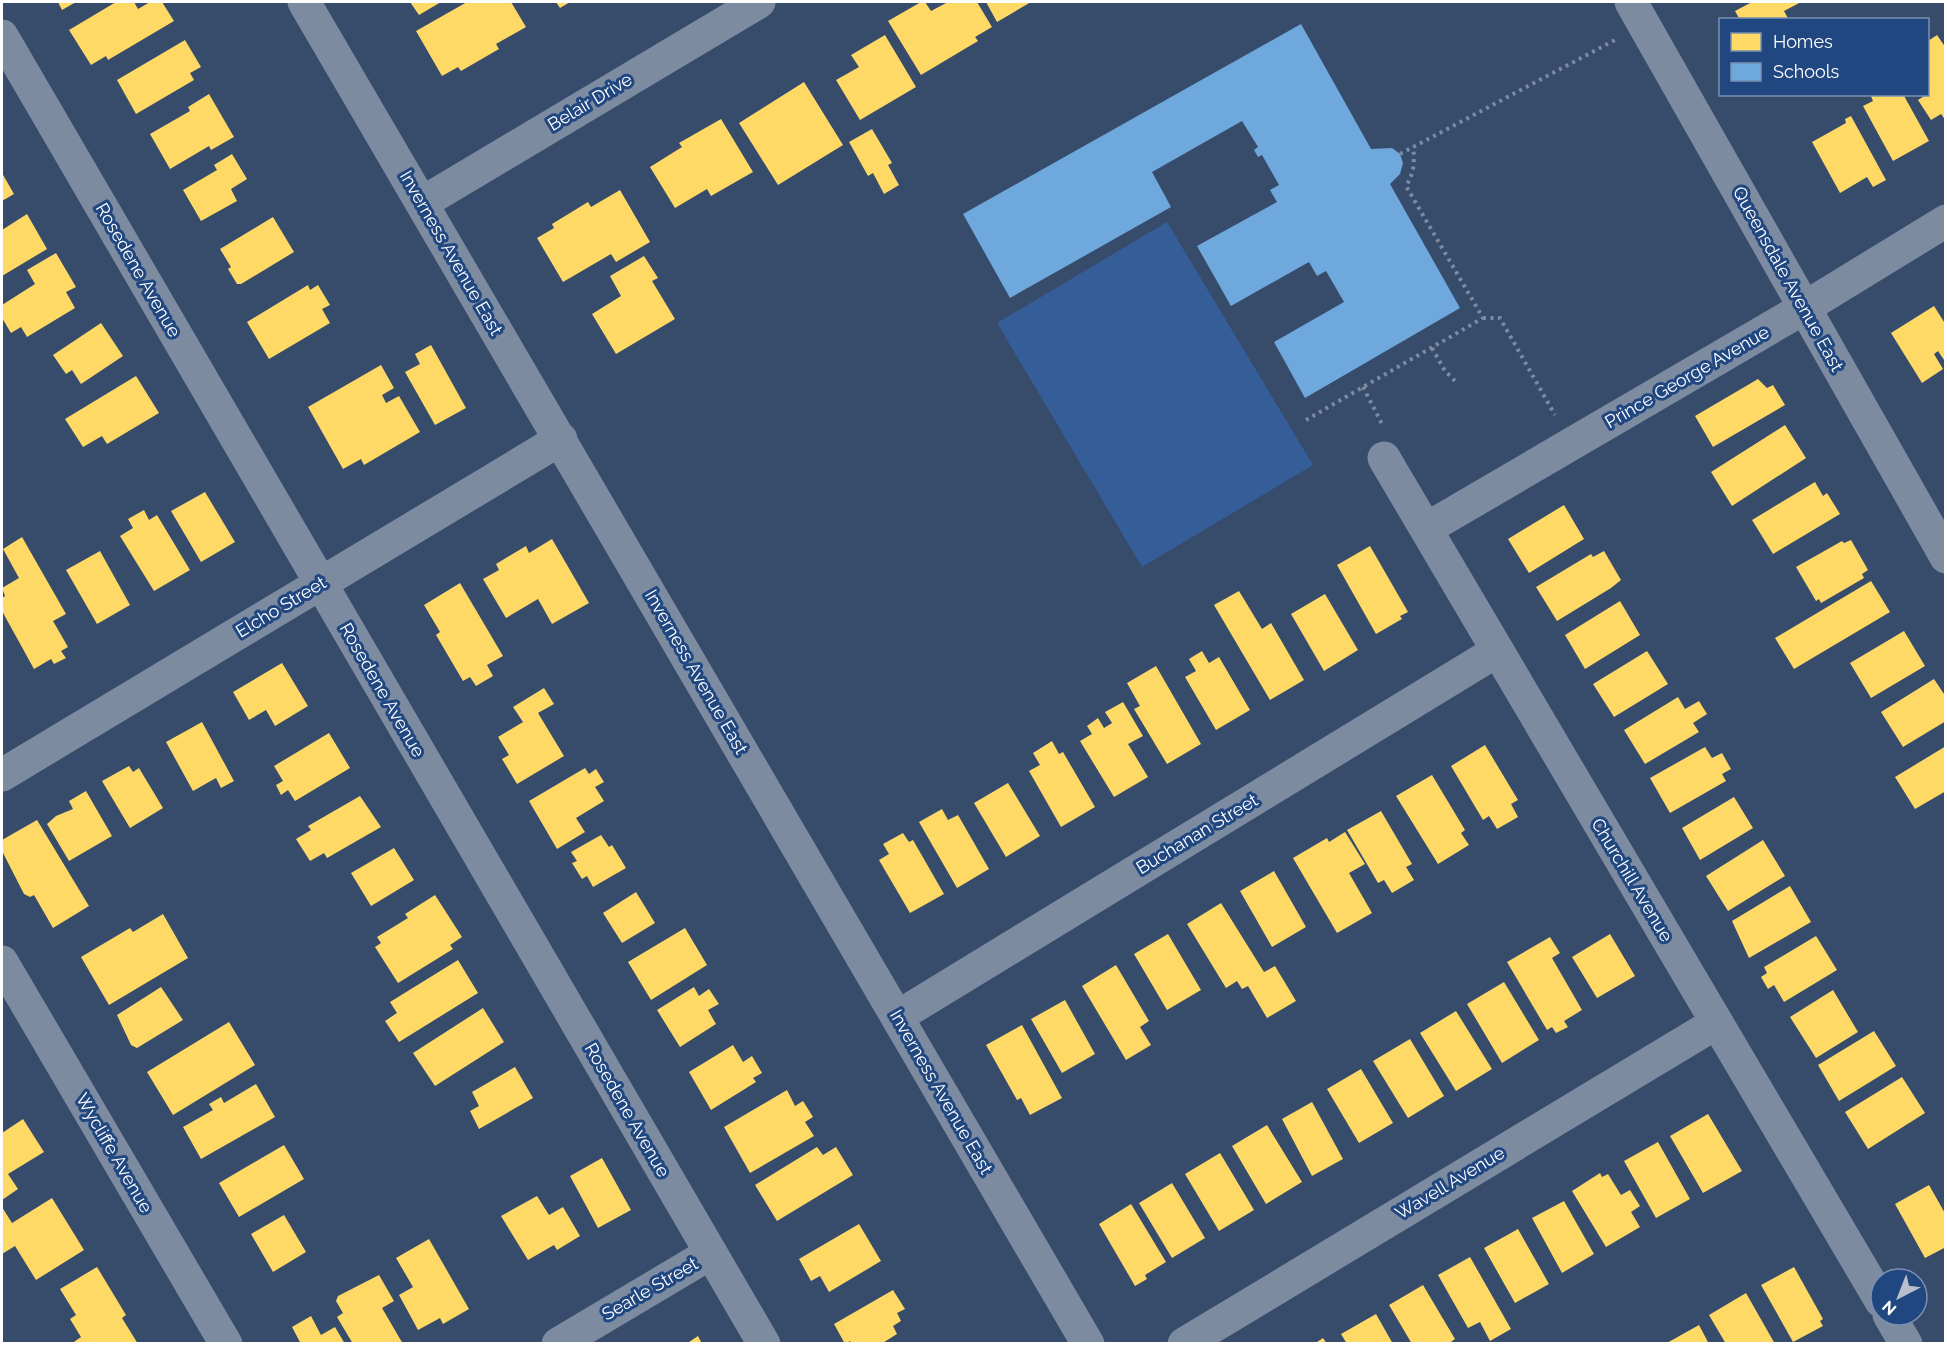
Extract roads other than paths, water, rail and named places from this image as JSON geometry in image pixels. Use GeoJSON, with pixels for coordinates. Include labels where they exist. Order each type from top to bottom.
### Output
{"type":"FeatureCollection","features":[{"type":"Feature","properties":{"kind":"street","name":"Inverness Avenue East"},"geometry":{"type":"LineString","coordinates":[[304,2],[1088,1344]]}},
{"type":"Feature","properties":{"kind":"street","name":"Belair Drive"},"geometry":{"type":"LineString","coordinates":[[422,203],[759,2]]}},
{"type":"Feature","properties":{"kind":"street","name":"Queensdale Avenue East"},"geometry":{"type":"LineString","coordinates":[[1631,2],[1946,557]]}},
{"type":"Feature","properties":{"kind":"street","name":"Rosedene Avenue"},"geometry":{"type":"LineString","coordinates":[[2,36],[764,1344]]}},
{"type":"Feature","properties":{"kind":"street","name":"Prince George Avenue"},"geometry":{"type":"LineString","coordinates":[[1426,529],[1804,308],[1946,221]]}},
{"type":"Feature","properties":{"kind":"street","name":"Elcho Street"},"geometry":{"type":"LineString","coordinates":[[2,775],[561,440]]}},
{"type":"Feature","properties":{"kind":"street","name":"Churchill Avenue"},"geometry":{"type":"LineString","coordinates":[[1384,458],[1869,1281]]}},
{"type":"Feature","properties":{"kind":"street","name":"Buchanan Street"},"geometry":{"type":"LineString","coordinates":[[897,1017],[1497,651]]}},
{"type":"Feature","properties":{"kind":"street","name":"Wycliffe Avenue"},"geometry":{"type":"LineString","coordinates":[[2,962],[226,1344]]}},
{"type":"Feature","properties":{"kind":"street","name":"Wavell Avenue"},"geometry":{"type":"LineString","coordinates":[[1184,1344],[1716,1023]]}},
{"type":"Feature","properties":{"kind":"street","name":"Searle Street"},"geometry":{"type":"LineString","coordinates":[[558,1344],[711,1253]]}},
{"type":"Feature","properties":{"kind":"street"},"geometry":{"type":"LineString","coordinates":[[1896,1327],[1906,1344]]}}]}
